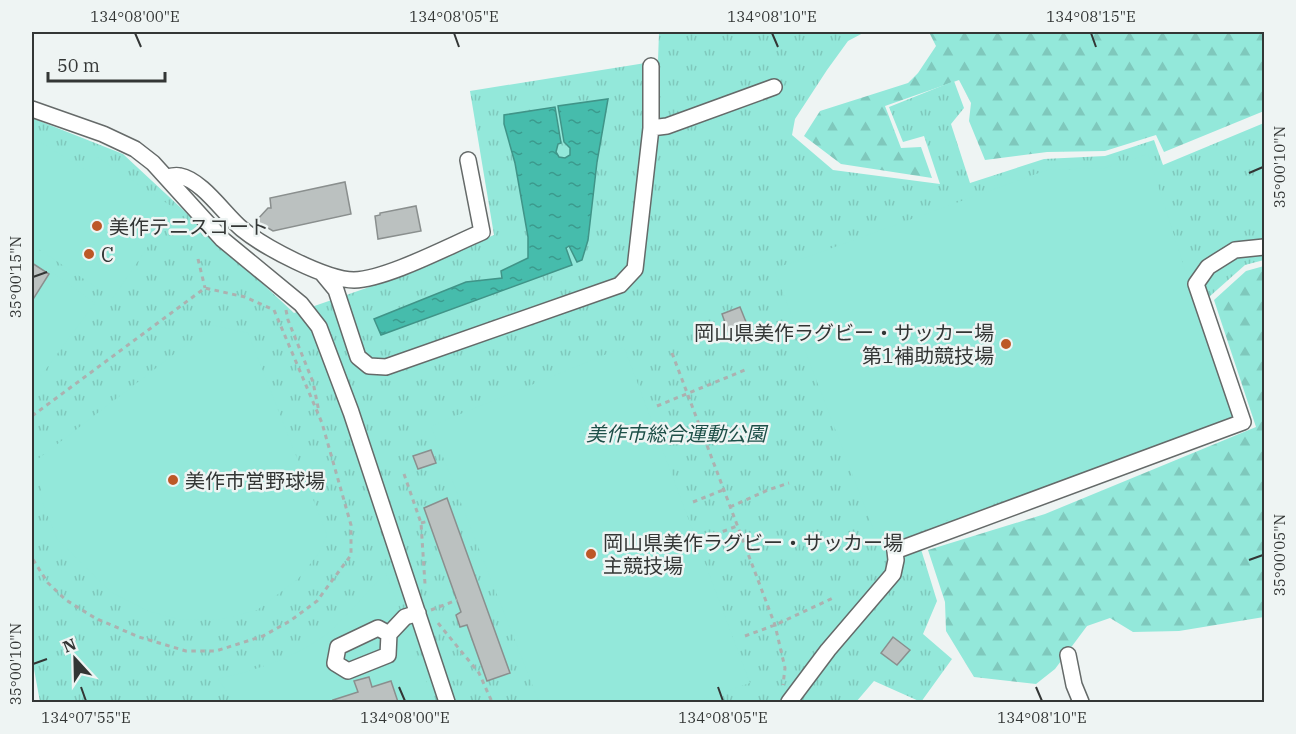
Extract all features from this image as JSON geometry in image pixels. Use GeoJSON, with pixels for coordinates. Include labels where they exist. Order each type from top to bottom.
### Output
{"type":"FeatureCollection","features":[{"type":"Feature","properties":{"kind":"street"},"geometry":{"type":"LineString","coordinates":[[322,273],[336,290],[358,357],[369,366],[386,367],[620,285],[635,269],[651,128],[651,66]]}},
{"type":"Feature","properties":{"kind":"street"},"geometry":{"type":"LineString","coordinates":[[651,128],[667,126],[774,87]]}},
{"type":"Feature","properties":{"kind":"street"},"geometry":{"type":"LineString","coordinates":[[32,109],[103,134],[135,149],[167,177],[222,239],[294,297],[319,327],[336,370],[447,702]]}},
{"type":"Feature","properties":{"kind":"street"},"geometry":{"type":"LineString","coordinates":[[167,177],[181,176],[197,184],[242,229],[269,248],[322,273],[351,280],[370,278],[482,232],[468,160]]}},
{"type":"Feature","properties":{"kind":"street"},"geometry":{"type":"LineString","coordinates":[[786,697],[893,574],[895,551],[1243,423],[1196,284],[1208,267],[1235,250],[1264,247]]}},
{"type":"Feature","properties":{"kind":"street"},"geometry":{"type":"LineString","coordinates":[[389,634],[405,617],[418,613]]}},
{"type":"Feature","properties":{"kind":"street"},"geometry":{"type":"LineString","coordinates":[[1068,655],[1074,685],[1081,702]]}},
{"type":"Feature","properties":{"kind":"path"},"geometry":{"type":"LineString","coordinates":[[198,259],[205,288]]}},
{"type":"Feature","properties":{"kind":"path"},"geometry":{"type":"LineString","coordinates":[[32,416],[205,288],[245,297],[274,310],[320,419]]}},
{"type":"Feature","properties":{"kind":"path"},"geometry":{"type":"LineString","coordinates":[[32,558],[48,584],[66,600],[95,618],[139,637],[186,651],[216,651],[263,636],[290,621],[317,601],[351,555],[351,525],[320,419],[313,382],[288,320],[286,309],[294,317]]}},
{"type":"Feature","properties":{"kind":"path"},"geometry":{"type":"LineString","coordinates":[[672,353],[775,625],[785,668],[786,697]]}},
{"type":"Feature","properties":{"kind":"path"},"geometry":{"type":"LineString","coordinates":[[657,406],[745,370]]}},
{"type":"Feature","properties":{"kind":"path"},"geometry":{"type":"LineString","coordinates":[[404,474],[421,523],[426,589]]}},
{"type":"Feature","properties":{"kind":"path"},"geometry":{"type":"LineString","coordinates":[[730,507],[789,483]]}},
{"type":"Feature","properties":{"kind":"path"},"geometry":{"type":"LineString","coordinates":[[693,502],[723,490]]}},
{"type":"Feature","properties":{"kind":"path"},"geometry":{"type":"LineString","coordinates":[[421,523],[429,521]]}},
{"type":"Feature","properties":{"kind":"path"},"geometry":{"type":"LineString","coordinates":[[706,538],[737,526]]}},
{"type":"Feature","properties":{"kind":"path"},"geometry":{"type":"LineString","coordinates":[[745,636],[833,598]]}},
{"type":"Feature","properties":{"kind":"path"},"geometry":{"type":"LineString","coordinates":[[457,600],[427,611],[481,672],[492,702]]}},
{"type":"Feature","properties":{"kind":"green space","name":"美作市総合運動公園"},"geometry":{"type":"Polygon","coordinates":[[[659,32],[865,32],[848,41],[795,119],[792,135],[833,170],[940,184],[924,136],[903,142],[889,107],[954,81],[964,108],[951,124],[970,183],[1044,159],[1105,156],[1154,140],[1163,165],[1264,123],[1264,260],[1245,265],[1209,297],[1250,425],[920,546],[937,601],[923,634],[952,659],[921,702],[874,681],[856,702],[40,702],[32,658],[32,118],[123,154],[294,313],[381,283],[494,235],[470,91],[658,61],[659,32]]]}},
{"type":"Feature","properties":{"kind":"green space"},"geometry":{"type":"Polygon","coordinates":[[[929,32],[1264,32],[1264,111],[1164,152],[1156,135],[1105,151],[1047,152],[985,160],[969,121],[971,103],[959,80],[885,106],[901,148],[921,147],[932,178],[841,164],[804,136],[820,111],[908,83],[918,73],[936,46],[929,32]]]}},
{"type":"Feature","properties":{"kind":"green space","name":"美作テニスコート"},"geometry":{"type":"Polygon","coordinates":[[[32,137],[87,171],[97,157],[174,208],[113,298],[32,245],[32,137]]]}},
{"type":"Feature","properties":{"kind":"green space","name":"岡山県美作ラグビー・サッカー場 第1補助競技場"},"geometry":{"type":"Polygon","coordinates":[[[1148,154],[1233,420],[879,544],[774,269],[1047,170],[1105,168],[1148,154]]]}},
{"type":"Feature","properties":{"kind":"green space"},"geometry":{"type":"Polygon","coordinates":[[[32,258],[95,303],[40,377],[32,371],[32,258]]]}},
{"type":"Feature","properties":{"kind":"green space"},"geometry":{"type":"Polygon","coordinates":[[[1264,266],[1264,617],[1179,631],[1133,632],[1110,618],[1087,626],[1055,669],[1036,684],[974,677],[946,631],[945,602],[928,550],[1045,514],[1256,427],[1214,300],[1246,271],[1264,266]]]}},
{"type":"Feature","properties":{"kind":"green space","name":"美作市営野球場"},"geometry":{"type":"Polygon","coordinates":[[[212,325],[248,333],[327,535],[319,553],[298,579],[257,610],[218,620],[178,619],[148,611],[111,592],[57,539],[42,501],[38,459],[212,325]]]}},
{"type":"Feature","properties":{"kind":"green space","name":"岡山県美作ラグビー・サッカー場 主競技場"},"geometry":{"type":"Polygon","coordinates":[[[624,347],[750,683],[694,702],[539,702],[431,426],[624,347]]]}},
{"type":"Feature","properties":{"kind":"green space"},"geometry":{"type":"Polygon","coordinates":[[[386,573],[434,702],[234,702],[218,679],[271,663],[321,638],[338,624],[386,573]]]}},
{"type":"Feature","properties":{"kind":"water"},"geometry":{"type":"Polygon","coordinates":[[[608,99],[597,162],[588,240],[582,260],[577,262],[569,246],[566,248],[572,265],[381,335],[374,319],[466,282],[502,278],[501,271],[528,258],[528,237],[504,115],[555,107],[561,143],[558,144],[556,152],[559,157],[565,158],[570,155],[570,148],[564,142],[558,106],[608,99]]]}},
{"type":"Feature","properties":{"kind":"building"},"geometry":{"type":"Polygon","coordinates":[[[345,182],[351,214],[273,231],[256,221],[268,208],[271,208],[270,198],[345,182]]]}},
{"type":"Feature","properties":{"kind":"building"},"geometry":{"type":"Polygon","coordinates":[[[416,206],[421,231],[378,239],[375,216],[416,206]]]}},
{"type":"Feature","properties":{"kind":"building"},"geometry":{"type":"Polygon","coordinates":[[[32,263],[49,274],[32,301],[32,263]]]}},
{"type":"Feature","properties":{"kind":"building"},"geometry":{"type":"Polygon","coordinates":[[[740,307],[748,327],[729,334],[722,314],[740,307]]]}},
{"type":"Feature","properties":{"kind":"building"},"geometry":{"type":"Polygon","coordinates":[[[431,450],[436,463],[418,469],[413,456],[431,450]]]}},
{"type":"Feature","properties":{"kind":"building"},"geometry":{"type":"Polygon","coordinates":[[[447,498],[510,673],[487,681],[467,625],[460,627],[456,615],[461,612],[424,508],[447,498]]]}},
{"type":"Feature","properties":{"kind":"building"},"geometry":{"type":"Polygon","coordinates":[[[893,637],[910,650],[897,665],[881,653],[893,637]]]}},
{"type":"Feature","properties":{"kind":"building"},"geometry":{"type":"Polygon","coordinates":[[[369,677],[372,687],[391,681],[398,702],[334,702],[333,700],[358,692],[354,681],[369,677]]]}},
{"type":"Feature","properties":{"kind":"place","name":"美作テニスコート"},"geometry":{"type":"Point","coordinates":[97,226]}},
{"type":"Feature","properties":{"kind":"place","name":"C"},"geometry":{"type":"Point","coordinates":[89,254]}},
{"type":"Feature","properties":{"kind":"place","name":"岡山県美作ラグビー・サッカー場 第1補助競技場"},"geometry":{"type":"Point","coordinates":[1006,344]}},
{"type":"Feature","properties":{"kind":"place","name":"美作市営野球場"},"geometry":{"type":"Point","coordinates":[173,480]}},
{"type":"Feature","properties":{"kind":"place","name":"岡山県美作ラグビー・サッカー場 主競技場"},"geometry":{"type":"Point","coordinates":[591,554]}}]}
